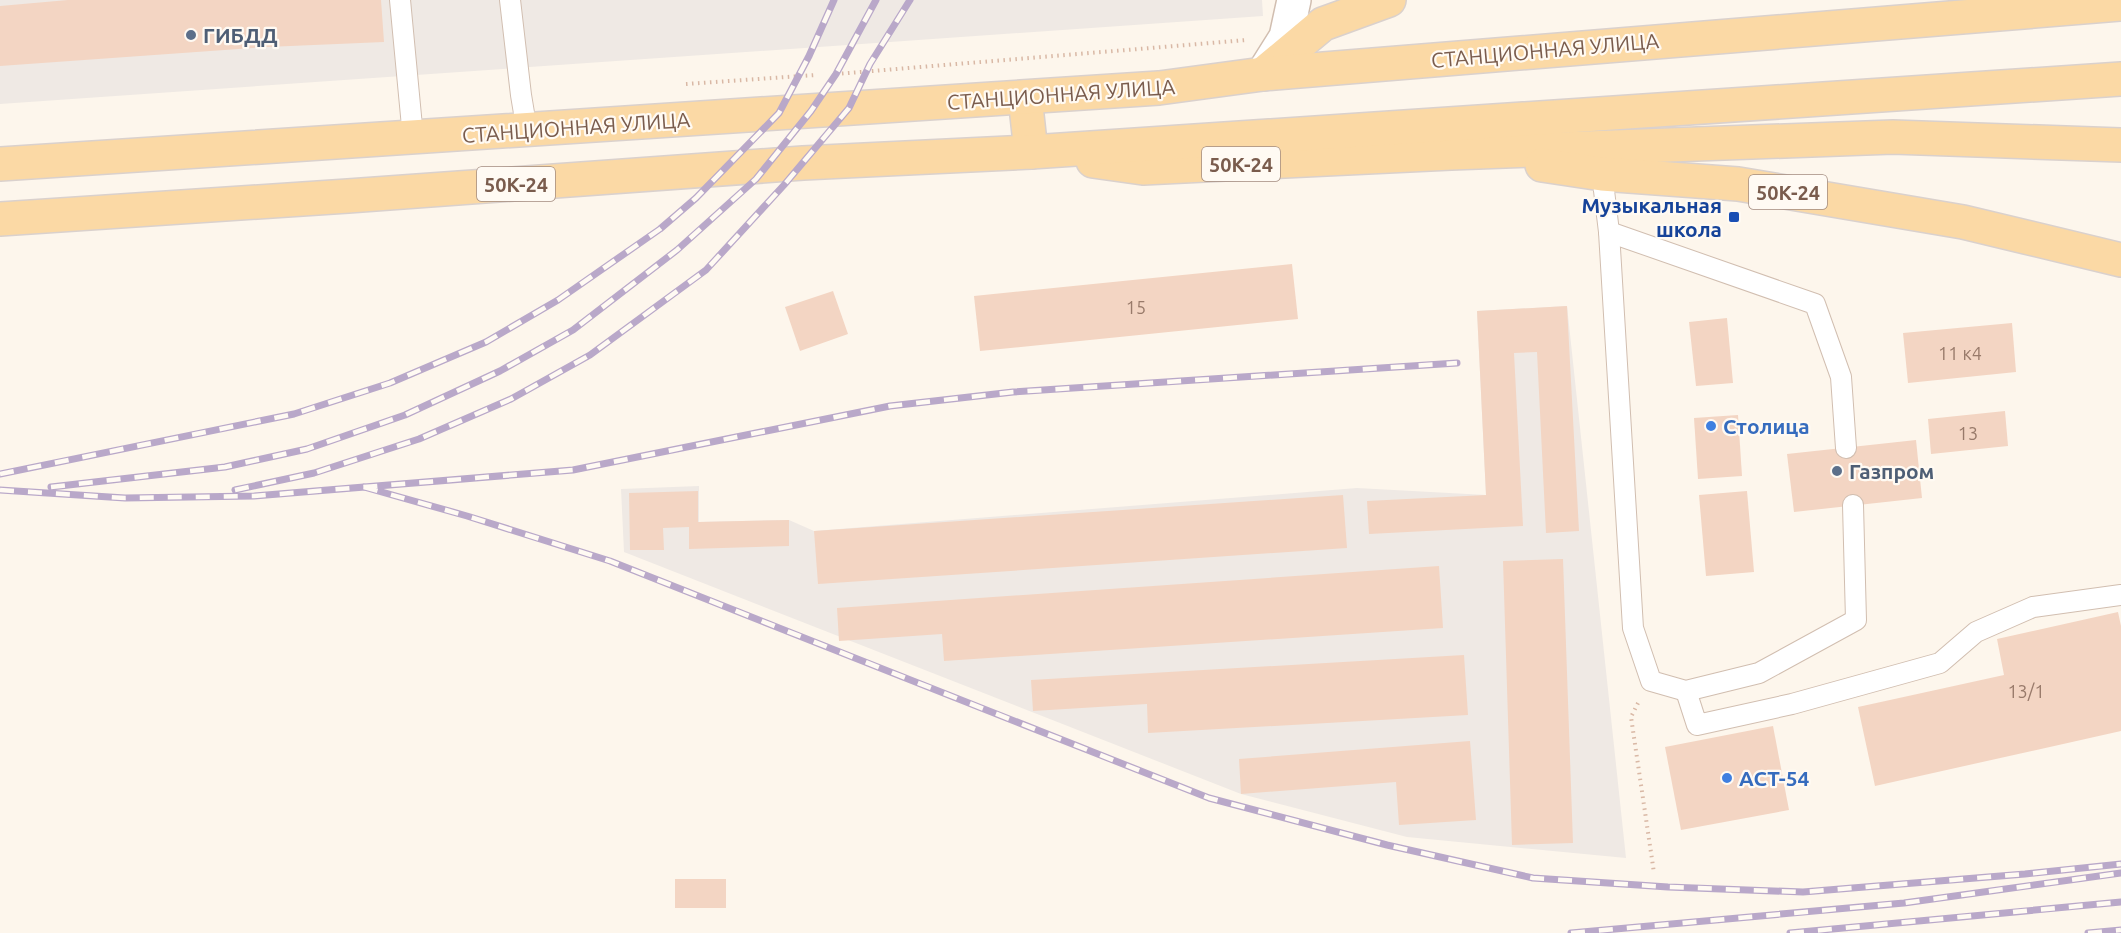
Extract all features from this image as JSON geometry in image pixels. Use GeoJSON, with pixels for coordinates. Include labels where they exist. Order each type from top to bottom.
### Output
{"type":"FeatureCollection","features":[{"type":"Feature","properties":{"kind":"main road"},"geometry":{"type":"LineString","coordinates":[[1263,74],[1323,24],[1389,0]]}},
{"type":"Feature","properties":{"kind":"main road","name":"СТАНЦИОННАЯ УЛИЦА"},"geometry":{"type":"LineString","coordinates":[[0,164],[1159,88],[1263,74],[2121,4]]}},
{"type":"Feature","properties":{"kind":"main road"},"geometry":{"type":"LineString","coordinates":[[1025,97],[1031,152],[2121,79]]}},
{"type":"Feature","properties":{"kind":"main road"},"geometry":{"type":"LineString","coordinates":[[1451,153],[1893,137],[2121,146]]}},
{"type":"Feature","properties":{"kind":"main road","name":"50К-24"},"geometry":{"type":"LineString","coordinates":[[0,219],[803,163],[1031,152],[1143,168],[1451,153],[1602,174],[1738,184],[1963,222],[2121,260]]}},
{"type":"Feature","properties":{"kind":"street"},"geometry":{"type":"LineString","coordinates":[[1263,74],[1286,37],[1294,0]]}},
{"type":"Feature","properties":{"kind":"lane"},"geometry":{"type":"LineString","coordinates":[[400,0],[413,137]]}},
{"type":"Feature","properties":{"kind":"lane"},"geometry":{"type":"LineString","coordinates":[[510,0],[521,95],[528,131]]}},
{"type":"Feature","properties":{"kind":"lane"},"geometry":{"type":"LineString","coordinates":[[1602,174],[1609,232],[1633,628],[1651,681],[1686,691],[1759,673],[1856,620],[1853,505]]}},
{"type":"Feature","properties":{"kind":"lane"},"geometry":{"type":"LineString","coordinates":[[1609,232],[1815,304],[1841,377],[1846,447]]}},
{"type":"Feature","properties":{"kind":"lane"},"geometry":{"type":"LineString","coordinates":[[1686,691],[1697,725],[1792,704],[1940,663],[1976,632],[2033,607],[2121,595]]}},
{"type":"Feature","properties":{"kind":"path"},"geometry":{"type":"LineString","coordinates":[[829,74],[1286,37]]}},
{"type":"Feature","properties":{"kind":"path"},"geometry":{"type":"LineString","coordinates":[[776,77],[822,75]]}},
{"type":"Feature","properties":{"kind":"path"},"geometry":{"type":"LineString","coordinates":[[1651,681],[1631,717],[1654,873]]}},
{"type":"Feature","properties":{"kind":"shaded area"},"geometry":{"type":"Polygon","coordinates":[[[0,0],[1262,0],[1263,16],[0,104],[0,0]]]}},
{"type":"Feature","properties":{"kind":"shaded area"},"geometry":{"type":"Polygon","coordinates":[[[1567,306],[1626,858],[1407,837],[1241,794],[624,552],[621,489],[699,486],[699,522],[789,520],[814,531],[1357,488],[1486,495],[1477,311],[1567,306]]]}},
{"type":"Feature","properties":{"kind":"building","name":"ГИБДД"},"geometry":{"type":"Polygon","coordinates":[[[68,0],[381,0],[384,42],[267,47],[0,66],[0,6],[68,0]]]}},
{"type":"Feature","properties":{"kind":"building"},"geometry":{"type":"Polygon","coordinates":[[[1292,264],[1298,319],[980,351],[974,296],[1292,264]]]}},
{"type":"Feature","properties":{"kind":"building"},"geometry":{"type":"Polygon","coordinates":[[[833,291],[848,334],[800,351],[785,307],[833,291]]]}},
{"type":"Feature","properties":{"kind":"building"},"geometry":{"type":"Polygon","coordinates":[[[1567,306],[1579,531],[1546,533],[1537,352],[1514,353],[1523,526],[1369,534],[1367,501],[1486,495],[1477,311],[1567,306]]]}},
{"type":"Feature","properties":{"kind":"building"},"geometry":{"type":"Polygon","coordinates":[[[1727,318],[1733,383],[1696,386],[1689,322],[1727,318]]]}},
{"type":"Feature","properties":{"kind":"building"},"geometry":{"type":"Polygon","coordinates":[[[2012,323],[2016,372],[1908,383],[1903,333],[2012,323]]]}},
{"type":"Feature","properties":{"kind":"building"},"geometry":{"type":"Polygon","coordinates":[[[2005,411],[2008,446],[1931,454],[1928,419],[2005,411]]]}},
{"type":"Feature","properties":{"kind":"building"},"geometry":{"type":"Polygon","coordinates":[[[1738,415],[1742,476],[1698,479],[1694,418],[1738,415]]]}},
{"type":"Feature","properties":{"kind":"building"},"geometry":{"type":"Polygon","coordinates":[[[1916,440],[1922,498],[1794,512],[1787,454],[1916,440]]]}},
{"type":"Feature","properties":{"kind":"building"},"geometry":{"type":"Polygon","coordinates":[[[698,491],[698,522],[789,520],[789,546],[689,549],[689,527],[663,528],[664,550],[630,550],[629,493],[698,491]]]}},
{"type":"Feature","properties":{"kind":"building"},"geometry":{"type":"Polygon","coordinates":[[[1747,491],[1754,572],[1706,576],[1699,495],[1747,491]]]}},
{"type":"Feature","properties":{"kind":"building"},"geometry":{"type":"Polygon","coordinates":[[[1343,495],[1347,548],[818,584],[814,531],[1343,495]]]}},
{"type":"Feature","properties":{"kind":"building"},"geometry":{"type":"Polygon","coordinates":[[[1563,559],[1573,843],[1512,845],[1503,561],[1563,559]]]}},
{"type":"Feature","properties":{"kind":"building"},"geometry":{"type":"Polygon","coordinates":[[[1439,566],[1443,628],[944,661],[942,634],[839,641],[837,608],[1439,566]]]}},
{"type":"Feature","properties":{"kind":"building"},"geometry":{"type":"Polygon","coordinates":[[[2118,612],[2121,626],[2121,731],[1875,786],[1858,707],[2004,675],[1997,639],[2118,612]]]}},
{"type":"Feature","properties":{"kind":"building"},"geometry":{"type":"Polygon","coordinates":[[[1464,655],[1468,715],[1148,733],[1147,704],[1033,711],[1031,680],[1464,655]]]}},
{"type":"Feature","properties":{"kind":"building","name":"АСТ-54"},"geometry":{"type":"Polygon","coordinates":[[[1773,726],[1789,810],[1681,830],[1665,747],[1773,726]]]}},
{"type":"Feature","properties":{"kind":"building"},"geometry":{"type":"Polygon","coordinates":[[[1470,741],[1476,820],[1399,825],[1396,782],[1241,794],[1239,759],[1470,741]]]}},
{"type":"Feature","properties":{"kind":"building"},"geometry":{"type":"Polygon","coordinates":[[[675,879],[726,879],[726,908],[675,908],[675,879]]]}},
{"type":"Feature","properties":{"kind":"railway"},"geometry":{"type":"LineString","coordinates":[[0,474],[294,414],[390,383],[486,342],[558,300],[660,229],[696,198],[779,113],[809,56],[834,0]]}},
{"type":"Feature","properties":{"kind":"railway"},"geometry":{"type":"LineString","coordinates":[[51,487],[225,467],[307,449],[405,415],[500,371],[573,330],[677,250],[756,179],[811,111],[836,74],[876,0]]}},
{"type":"Feature","properties":{"kind":"railway"},"geometry":{"type":"LineString","coordinates":[[235,490],[314,473],[419,439],[511,399],[590,355],[706,270],[784,185],[849,108],[870,64],[910,0]]}},
{"type":"Feature","properties":{"kind":"railway"},"geometry":{"type":"LineString","coordinates":[[0,490],[125,498],[254,496],[573,470],[890,406],[1013,392],[1457,363]]}},
{"type":"Feature","properties":{"kind":"railway"},"geometry":{"type":"LineString","coordinates":[[364,487],[467,516],[610,561],[1209,798],[1387,845],[1533,878],[1668,887],[1803,892],[2121,864]]}},
{"type":"Feature","properties":{"kind":"railway"},"geometry":{"type":"LineString","coordinates":[[1571,933],[1904,903],[2121,873]]}},
{"type":"Feature","properties":{"kind":"railway"},"geometry":{"type":"LineString","coordinates":[[1790,933],[2121,902]]}},
{"type":"Feature","properties":{"kind":"railway"},"geometry":{"type":"LineString","coordinates":[[2088,933],[2121,930]]}},
{"type":"Feature","properties":{"kind":"place","name":"ГИБДД"},"geometry":{"type":"Point","coordinates":[191,35]}},
{"type":"Feature","properties":{"kind":"place","name":"Музыкальная школа"},"geometry":{"type":"Point","coordinates":[1734,217]}},
{"type":"Feature","properties":{"kind":"place","name":"Столица"},"geometry":{"type":"Point","coordinates":[1711,426]}},
{"type":"Feature","properties":{"kind":"place","name":"Газпром"},"geometry":{"type":"Point","coordinates":[1837,471]}},
{"type":"Feature","properties":{"kind":"place","name":"АСТ-54"},"geometry":{"type":"Point","coordinates":[1727,778]}}]}
